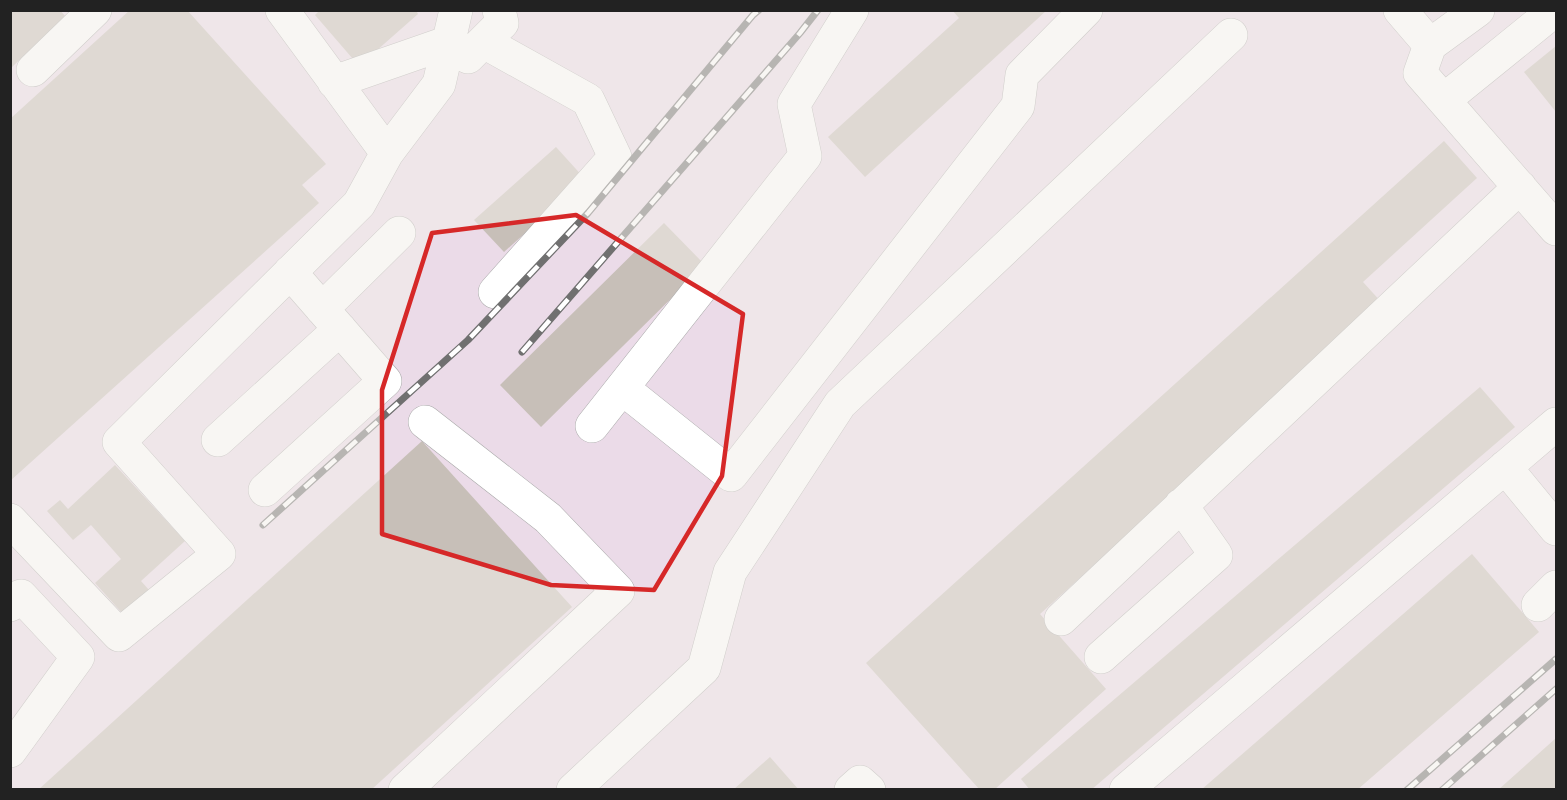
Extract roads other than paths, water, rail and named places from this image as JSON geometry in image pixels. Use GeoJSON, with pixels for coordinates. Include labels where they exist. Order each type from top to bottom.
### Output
{"type":"FeatureCollection","features":[{"type":"Feature","properties":{"kind":"lane"},"geometry":{"type":"LineString","coordinates":[[33,70],[95,10]]}},
{"type":"Feature","properties":{"kind":"lane"},"geometry":{"type":"LineString","coordinates":[[282,10],[387,153]]}},
{"type":"Feature","properties":{"kind":"lane"},"geometry":{"type":"LineString","coordinates":[[439,84],[456,10]]}},
{"type":"Feature","properties":{"kind":"lane"},"geometry":{"type":"LineString","coordinates":[[10,520],[119,635],[219,554],[119,442],[359,204],[387,153],[439,84],[502,23],[499,10]]}},
{"type":"Feature","properties":{"kind":"lane"},"geometry":{"type":"LineString","coordinates":[[592,426],[805,156],[794,104],[852,10]]}},
{"type":"Feature","properties":{"kind":"lane"},"geometry":{"type":"LineString","coordinates":[[622,388],[731,475],[1018,106],[1022,75],[1086,10]]}},
{"type":"Feature","properties":{"kind":"lane"},"geometry":{"type":"LineString","coordinates":[[1400,10],[1430,45]]}},
{"type":"Feature","properties":{"kind":"lane"},"geometry":{"type":"LineString","coordinates":[[1478,10],[1430,45],[1420,73],[1557,229]]}},
{"type":"Feature","properties":{"kind":"lane"},"geometry":{"type":"LineString","coordinates":[[1444,100],[1555,10]]}},
{"type":"Feature","properties":{"kind":"lane"},"geometry":{"type":"LineString","coordinates":[[573,789],[704,668],[730,572],[840,404],[1231,35]]}},
{"type":"Feature","properties":{"kind":"lane"},"geometry":{"type":"LineString","coordinates":[[334,82],[449,42]]}},
{"type":"Feature","properties":{"kind":"lane"},"geometry":{"type":"LineString","coordinates":[[484,42],[588,100],[615,157],[495,292]]}},
{"type":"Feature","properties":{"kind":"lane"},"geometry":{"type":"LineString","coordinates":[[1061,619],[1520,187]]}},
{"type":"Feature","properties":{"kind":"lane"},"geometry":{"type":"LineString","coordinates":[[218,440],[331,319],[399,232]]}},
{"type":"Feature","properties":{"kind":"lane"},"geometry":{"type":"LineString","coordinates":[[265,490],[384,381],[290,272]]}},
{"type":"Feature","properties":{"kind":"lane"},"geometry":{"type":"LineString","coordinates":[[405,789],[618,591],[548,518],[425,422]]}},
{"type":"Feature","properties":{"kind":"lane"},"geometry":{"type":"LineString","coordinates":[[1126,789],[1557,424]]}},
{"type":"Feature","properties":{"kind":"lane"},"geometry":{"type":"LineString","coordinates":[[1505,467],[1557,529]]}},
{"type":"Feature","properties":{"kind":"lane"},"geometry":{"type":"LineString","coordinates":[[1101,657],[1216,555],[1181,505]]}},
{"type":"Feature","properties":{"kind":"lane"},"geometry":{"type":"LineString","coordinates":[[10,605],[21,596],[78,657],[10,751]]}},
{"type":"Feature","properties":{"kind":"lane"},"geometry":{"type":"LineString","coordinates":[[851,789],[860,782],[870,789]]}},
{"type":"Feature","properties":{"kind":"railway"},"geometry":{"type":"LineString","coordinates":[[263,525],[468,340],[588,213],[759,10]]}},
{"type":"Feature","properties":{"kind":"railway"},"geometry":{"type":"LineString","coordinates":[[522,352],[818,10]]}},
{"type":"Feature","properties":{"kind":"railway"},"geometry":{"type":"LineString","coordinates":[[1407,790],[1556,659]]}},
{"type":"Feature","properties":{"kind":"railway"},"geometry":{"type":"LineString","coordinates":[[1442,790],[1556,689]]}}]}
